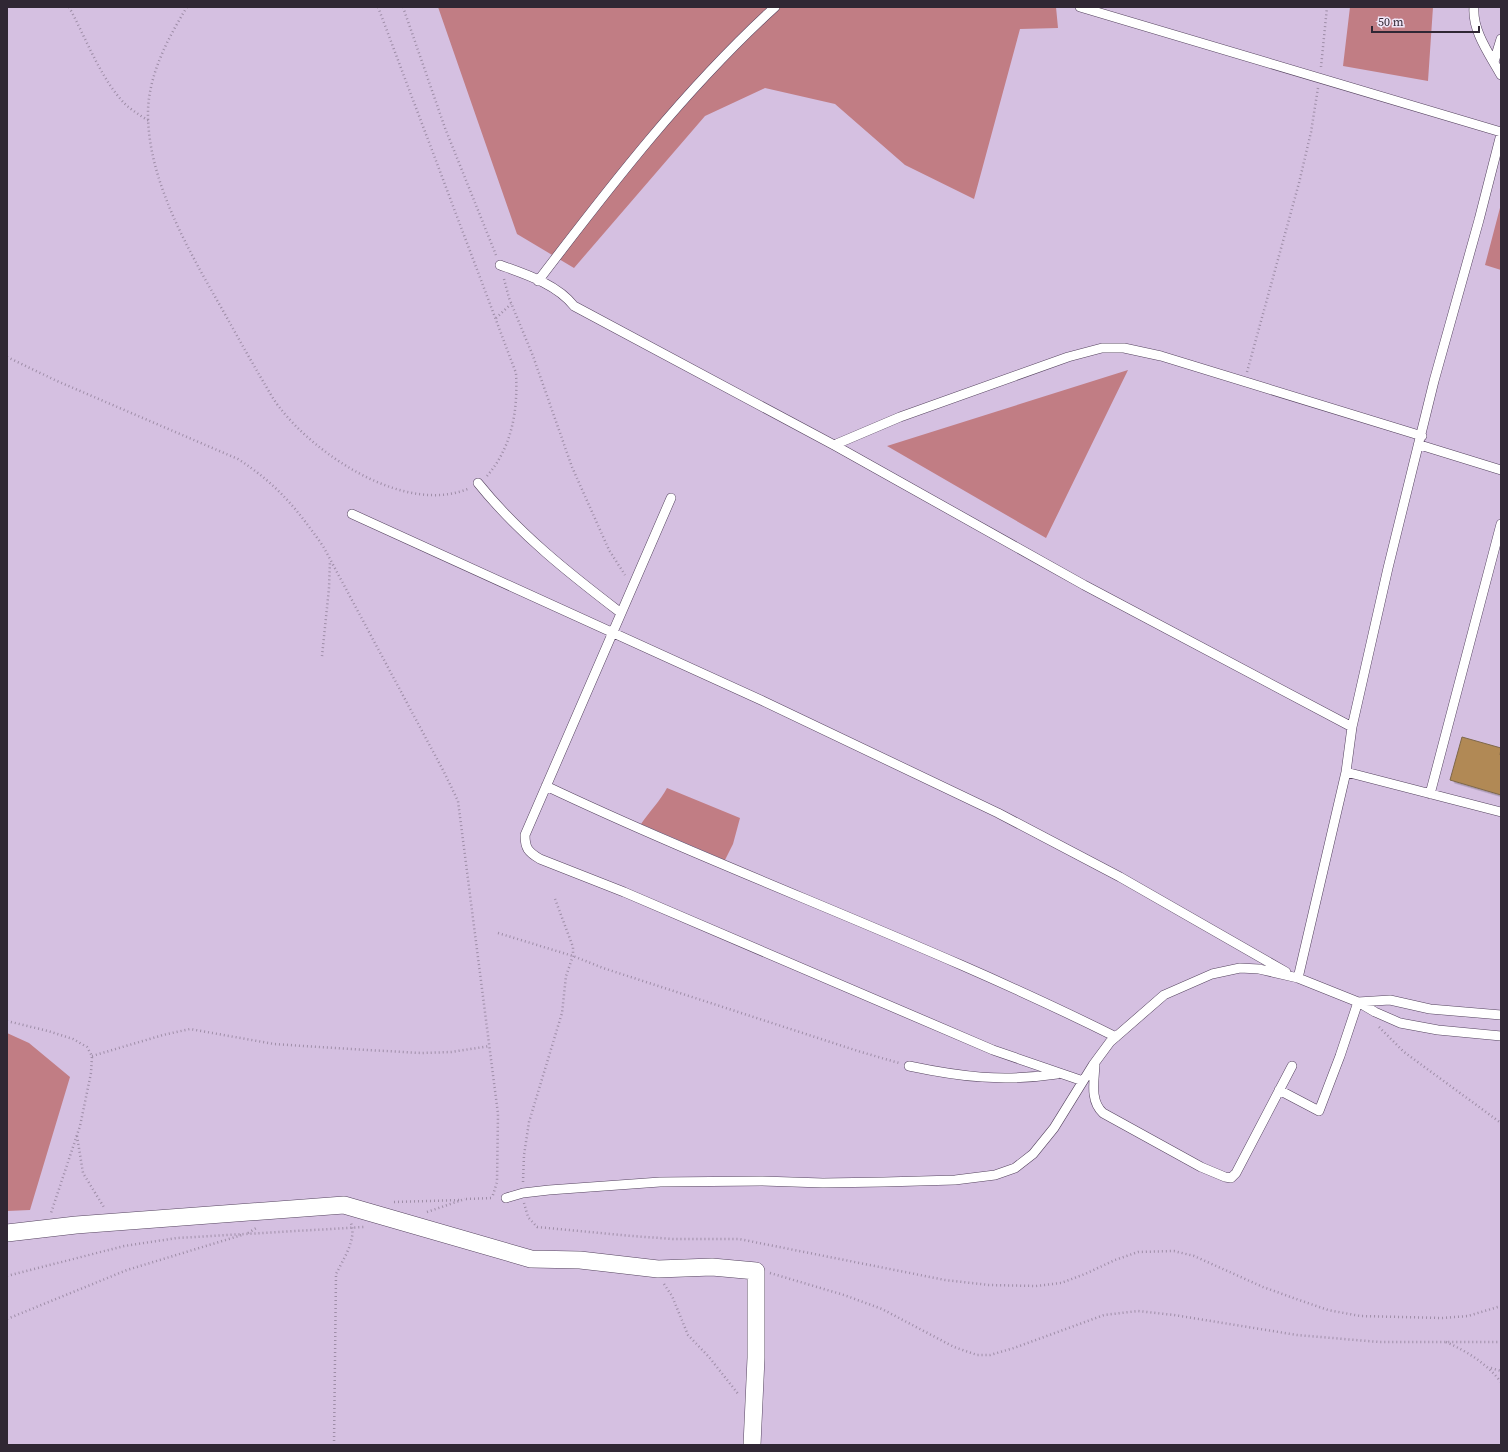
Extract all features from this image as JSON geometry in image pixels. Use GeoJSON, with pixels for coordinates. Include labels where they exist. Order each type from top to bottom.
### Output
{"type":"FeatureCollection","features":[{"type":"Feature","properties":{"kind":"street"},"geometry":{"type":"LineString","coordinates":[[7,1232],[114,1222],[344,1205],[531,1259],[580,1260],[658,1269],[712,1267],[756,1271],[756,1358],[752,1445]]}},
{"type":"Feature","properties":{"kind":"lane"},"geometry":{"type":"LineString","coordinates":[[538,281],[599,202],[661,127],[709,73],[775,7]]}},
{"type":"Feature","properties":{"kind":"lane"},"geometry":{"type":"LineString","coordinates":[[1080,7],[1320,77],[1501,133],[1479,220],[1434,381],[1421,440],[1388,568],[1352,728],[1346,772],[1298,978]]}},
{"type":"Feature","properties":{"kind":"lane"},"geometry":{"type":"LineString","coordinates":[[1474,7],[1474,15],[1481,38],[1501,75]]}},
{"type":"Feature","properties":{"kind":"lane"},"geometry":{"type":"LineString","coordinates":[[1494,62],[1501,39]]}},
{"type":"Feature","properties":{"kind":"lane"},"geometry":{"type":"LineString","coordinates":[[500,265],[538,281],[567,297],[574,306],[580,310],[834,445],[1084,585],[1352,728]]}},
{"type":"Feature","properties":{"kind":"lane"},"geometry":{"type":"LineString","coordinates":[[834,445],[900,417],[1068,357],[1102,348],[1124,348],[1139,350],[1244,382],[1421,440],[1501,470]]}},
{"type":"Feature","properties":{"kind":"lane"},"geometry":{"type":"LineString","coordinates":[[478,483],[541,548],[621,613]]}},
{"type":"Feature","properties":{"kind":"lane"},"geometry":{"type":"LineString","coordinates":[[671,498],[525,835],[525,846],[528,852],[540,859],[624,892],[993,1050],[1083,1081]]}},
{"type":"Feature","properties":{"kind":"lane"},"geometry":{"type":"LineString","coordinates":[[352,514],[764,701],[998,813],[1146,892],[1298,978],[1358,1002],[1375,1012],[1400,1023],[1438,1030],[1501,1036]]}},
{"type":"Feature","properties":{"kind":"lane"},"geometry":{"type":"LineString","coordinates":[[1430,794],[1501,524]]}},
{"type":"Feature","properties":{"kind":"lane"},"geometry":{"type":"LineString","coordinates":[[1346,772],[1501,812]]}},
{"type":"Feature","properties":{"kind":"lane"},"geometry":{"type":"LineString","coordinates":[[546,786],[616,819],[1064,1010],[1116,1037]]}},
{"type":"Feature","properties":{"kind":"lane"},"geometry":{"type":"LineString","coordinates":[[506,1198],[523,1193],[588,1186],[660,1182],[877,1182],[955,1180],[995,1175],[1015,1168],[1032,1154],[1054,1128],[1083,1081],[1116,1037],[1164,995],[1212,974],[1240,968],[1259,969],[1298,978]]}},
{"type":"Feature","properties":{"kind":"lane"},"geometry":{"type":"LineString","coordinates":[[1358,1002],[1390,1000],[1430,1009],[1501,1015]]}},
{"type":"Feature","properties":{"kind":"lane"},"geometry":{"type":"LineString","coordinates":[[1279,1090],[1319,1111],[1340,1056],[1358,1002]]}},
{"type":"Feature","properties":{"kind":"lane"},"geometry":{"type":"LineString","coordinates":[[1096,1062],[1093,1086],[1098,1109],[1201,1167],[1231,1178],[1236,1173],[1292,1066]]}},
{"type":"Feature","properties":{"kind":"lane"},"geometry":{"type":"LineString","coordinates":[[909,1066],[969,1077],[1020,1078],[1060,1074]]}},
{"type":"Feature","properties":{"kind":"path"},"geometry":{"type":"LineString","coordinates":[[69,7],[102,73],[115,92],[126,105],[149,122]]}},
{"type":"Feature","properties":{"kind":"path"},"geometry":{"type":"LineString","coordinates":[[187,7],[161,56],[153,80],[148,110],[150,140],[157,171],[181,232],[248,355],[279,408],[296,427],[339,462],[371,480],[422,494],[447,494],[468,489],[478,483],[493,469],[501,455],[514,421],[516,373],[378,7]]}},
{"type":"Feature","properties":{"kind":"path"},"geometry":{"type":"LineString","coordinates":[[403,7],[445,128],[500,265],[511,304],[533,356],[575,474],[609,550],[619,568],[633,585]]}},
{"type":"Feature","properties":{"kind":"path"},"geometry":{"type":"LineString","coordinates":[[1244,382],[1299,183],[1311,132],[1320,77],[1327,7]]}},
{"type":"Feature","properties":{"kind":"path"},"geometry":{"type":"LineString","coordinates":[[496,318],[511,304]]}},
{"type":"Feature","properties":{"kind":"path"},"geometry":{"type":"LineString","coordinates":[[7,358],[238,459],[262,474],[278,489],[302,516],[330,560],[444,772],[458,801],[498,1114],[497,1182],[492,1198]]}},
{"type":"Feature","properties":{"kind":"path"},"geometry":{"type":"LineString","coordinates":[[322,656],[329,588],[330,560]]}},
{"type":"Feature","properties":{"kind":"path"},"geometry":{"type":"LineString","coordinates":[[555,899],[573,947],[573,956],[566,976],[558,1027],[529,1122],[524,1155],[523,1193],[528,1217],[537,1227],[673,1239],[739,1239],[945,1280],[989,1285],[1036,1286],[1061,1283],[1138,1252],[1174,1251],[1194,1256],[1263,1287],[1299,1300],[1328,1310],[1360,1316],[1442,1318],[1468,1316],[1501,1306]]}},
{"type":"Feature","properties":{"kind":"path"},"geometry":{"type":"LineString","coordinates":[[498,933],[573,956],[603,968],[861,1052],[909,1066]]}},
{"type":"Feature","properties":{"kind":"path"},"geometry":{"type":"LineString","coordinates":[[7,1021],[29,1025],[73,1039],[87,1047],[92,1056],[91,1074],[76,1136],[46,1228]]}},
{"type":"Feature","properties":{"kind":"path"},"geometry":{"type":"LineString","coordinates":[[1378,1026],[1404,1052],[1501,1123]]}},
{"type":"Feature","properties":{"kind":"path"},"geometry":{"type":"LineString","coordinates":[[92,1056],[163,1035],[190,1029],[274,1044],[420,1053],[451,1052],[490,1046]]}},
{"type":"Feature","properties":{"kind":"path"},"geometry":{"type":"LineString","coordinates":[[76,1136],[83,1173],[91,1188],[114,1222]]}},
{"type":"Feature","properties":{"kind":"path"},"geometry":{"type":"LineString","coordinates":[[390,1202],[506,1198]]}},
{"type":"Feature","properties":{"kind":"path"},"geometry":{"type":"LineString","coordinates":[[421,1214],[466,1199]]}},
{"type":"Feature","properties":{"kind":"path"},"geometry":{"type":"LineString","coordinates":[[334,1445],[336,1274],[347,1251],[353,1229],[344,1205]]}},
{"type":"Feature","properties":{"kind":"path"},"geometry":{"type":"LineString","coordinates":[[7,1319],[128,1270],[248,1234],[260,1226]]}},
{"type":"Feature","properties":{"kind":"path"},"geometry":{"type":"LineString","coordinates":[[7,1276],[124,1246],[177,1238],[353,1229],[368,1226]]}},
{"type":"Feature","properties":{"kind":"path"},"geometry":{"type":"LineString","coordinates":[[658,1269],[662,1282],[672,1296],[688,1335],[709,1356],[753,1412]]}},
{"type":"Feature","properties":{"kind":"path"},"geometry":{"type":"LineString","coordinates":[[756,1271],[795,1280],[882,1309],[954,1347],[977,1355],[990,1355],[1014,1348],[1104,1315],[1138,1311],[1174,1315],[1296,1335],[1379,1342],[1501,1342]]}},
{"type":"Feature","properties":{"kind":"path"},"geometry":{"type":"LineString","coordinates":[[1443,1341],[1467,1352],[1491,1368],[1501,1371]]}},
{"type":"Feature","properties":{"kind":"path"},"geometry":{"type":"LineString","coordinates":[[1491,1368],[1501,1382]]}},
{"type":"Feature","properties":{"kind":"shaded area"},"geometry":{"type":"Polygon","coordinates":[[[438,7],[1056,7],[1058,28],[1020,29],[974,199],[905,165],[835,104],[765,88],[705,116],[574,268],[517,234],[438,7]]]}},
{"type":"Feature","properties":{"kind":"shaded area"},"geometry":{"type":"Polygon","coordinates":[[[1350,7],[1433,7],[1428,81],[1343,66],[1350,7]]]}},
{"type":"Feature","properties":{"kind":"shaded area"},"geometry":{"type":"Polygon","coordinates":[[[1501,204],[1501,270],[1485,265],[1501,204]]]}},
{"type":"Feature","properties":{"kind":"shaded area"},"geometry":{"type":"Polygon","coordinates":[[[1128,370],[1046,538],[887,446],[1128,370]]]}},
{"type":"Feature","properties":{"kind":"shaded area"},"geometry":{"type":"Polygon","coordinates":[[[667,788],[740,818],[733,844],[725,860],[641,824],[667,788]]]}},
{"type":"Feature","properties":{"kind":"shaded area"},"geometry":{"type":"Polygon","coordinates":[[[7,1033],[29,1043],[70,1077],[30,1210],[7,1211],[7,1033]]]}},
{"type":"Feature","properties":{"kind":"building"},"geometry":{"type":"Polygon","coordinates":[[[1462,737],[1501,748],[1501,795],[1450,780],[1462,737]]]}}]}
